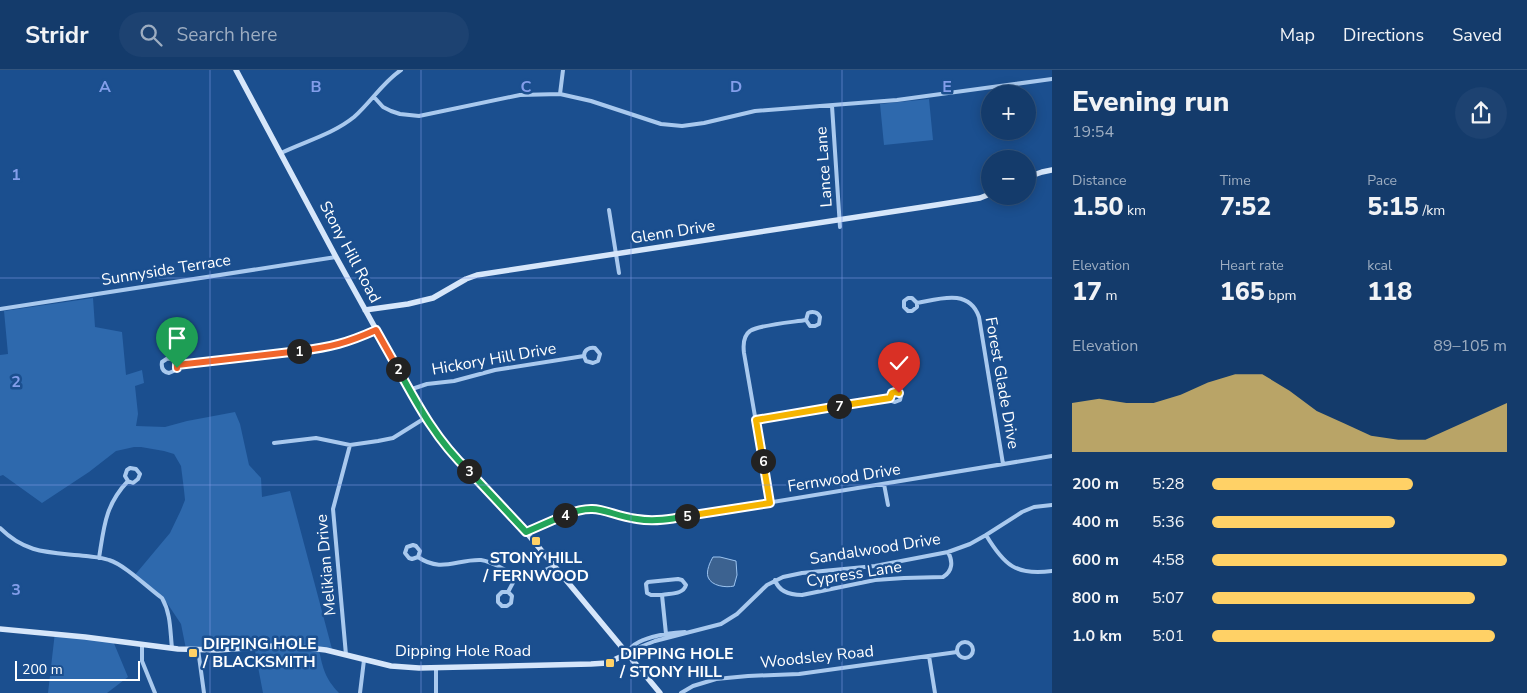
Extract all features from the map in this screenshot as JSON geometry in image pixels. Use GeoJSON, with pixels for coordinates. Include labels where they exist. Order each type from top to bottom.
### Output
{"type":"FeatureCollection","features":[{"type":"Feature","properties":{"kind":"main road","name":"Stony Hill Road"},"geometry":{"type":"LineString","coordinates":[[236,70],[425,418],[444,445],[526,532],[660,693]]}},
{"type":"Feature","properties":{"kind":"main road"},"geometry":{"type":"LineString","coordinates":[[1036,174],[1052,170]]}},
{"type":"Feature","properties":{"kind":"main road","name":"Glenn Drive"},"geometry":{"type":"LineString","coordinates":[[365,310],[408,304],[433,298],[456,284],[477,275],[972,200],[981,197]]}},
{"type":"Feature","properties":{"kind":"main road","name":"Dipping Hole Road"},"geometry":{"type":"LineString","coordinates":[[0,629],[198,650],[286,646],[326,650],[391,666],[436,668],[590,664],[608,662],[627,654]]}},
{"type":"Feature","properties":{"kind":"street"},"geometry":{"type":"LineString","coordinates":[[281,153],[344,125],[365,108],[390,79],[402,70]]}},
{"type":"Feature","properties":{"kind":"street"},"geometry":{"type":"LineString","coordinates":[[560,94],[563,70]]}},
{"type":"Feature","properties":{"kind":"street"},"geometry":{"type":"LineString","coordinates":[[374,97],[391,111],[419,116],[520,94],[560,94],[591,101],[661,124],[691,126],[744,113],[974,91],[1052,79]]}},
{"type":"Feature","properties":{"kind":"street","name":"Lance Lane"},"geometry":{"type":"LineString","coordinates":[[832,106],[840,227]]}},
{"type":"Feature","properties":{"kind":"street"},"geometry":{"type":"LineString","coordinates":[[609,210],[619,273]]}},
{"type":"Feature","properties":{"kind":"street","name":"Sunnyside Terrace"},"geometry":{"type":"LineString","coordinates":[[0,309],[336,257]]}},
{"type":"Feature","properties":{"kind":"street","name":"Forest Glade Drive"},"geometry":{"type":"LineString","coordinates":[[917,303],[958,298],[966,300],[976,309],[979,317],[1003,464]]}},
{"type":"Feature","properties":{"kind":"street"},"geometry":{"type":"LineString","coordinates":[[770,503],[744,353],[746,336],[756,328],[806,320]]}},
{"type":"Feature","properties":{"kind":"street"},"geometry":{"type":"LineString","coordinates":[[177,365],[338,345],[376,330]]}},
{"type":"Feature","properties":{"kind":"street","name":"Hickory Hill Drive"},"geometry":{"type":"LineString","coordinates":[[592,347],[597,349],[600,354],[599,359],[593,363],[588,362],[584,356],[585,351],[592,347]]}},
{"type":"Feature","properties":{"kind":"street","name":"Hickory Hill Drive"},"geometry":{"type":"LineString","coordinates":[[409,390],[427,384],[454,381],[488,371],[584,356]]}},
{"type":"Feature","properties":{"kind":"street"},"geometry":{"type":"LineString","coordinates":[[171,358],[175,360],[177,365],[176,370],[169,373],[164,372],[161,365],[164,360],[171,358]]}},
{"type":"Feature","properties":{"kind":"street"},"geometry":{"type":"LineString","coordinates":[[756,420],[890,398]]}},
{"type":"Feature","properties":{"kind":"street"},"geometry":{"type":"LineString","coordinates":[[274,443],[316,438],[350,445],[386,440],[393,438],[425,418]]}},
{"type":"Feature","properties":{"kind":"street","name":"Melikian Drive"},"geometry":{"type":"LineString","coordinates":[[346,655],[333,509],[350,445]]}},
{"type":"Feature","properties":{"kind":"street","name":"Fernwood Drive"},"geometry":{"type":"LineString","coordinates":[[526,532],[576,510],[587,508],[605,510],[637,520],[655,520],[770,503],[1052,456]]}},
{"type":"Feature","properties":{"kind":"street"},"geometry":{"type":"LineString","coordinates":[[99,558],[107,514],[116,494],[128,481]]}},
{"type":"Feature","properties":{"kind":"street"},"geometry":{"type":"LineString","coordinates":[[884,484],[888,505]]}},
{"type":"Feature","properties":{"kind":"street","name":"Sandalwood Drive"},"geometry":{"type":"LineString","coordinates":[[692,632],[714,627],[731,618],[767,584],[792,574],[875,566],[948,552],[970,544],[1022,512],[1034,507],[1052,505]]}},
{"type":"Feature","properties":{"kind":"street"},"geometry":{"type":"LineString","coordinates":[[0,528],[13,540],[26,547],[48,552],[99,558],[109,560],[121,566],[162,598],[169,613],[172,648]]}},
{"type":"Feature","properties":{"kind":"street"},"geometry":{"type":"LineString","coordinates":[[986,535],[1006,563],[1029,572],[1052,570]]}},
{"type":"Feature","properties":{"kind":"street","name":"Cypress Lane"},"geometry":{"type":"LineString","coordinates":[[775,580],[782,590],[791,594],[802,595],[875,580],[943,577],[947,575],[951,567],[952,559],[948,552]]}},
{"type":"Feature","properties":{"kind":"street"},"geometry":{"type":"LineString","coordinates":[[418,557],[440,566],[483,560],[517,575],[524,576],[554,566]]}},
{"type":"Feature","properties":{"kind":"street"},"geometry":{"type":"LineString","coordinates":[[508,592],[517,575]]}},
{"type":"Feature","properties":{"kind":"street"},"geometry":{"type":"LineString","coordinates":[[678,578],[686,585],[682,592],[662,595],[647,593],[646,584],[648,582],[678,578]]}},
{"type":"Feature","properties":{"kind":"street"},"geometry":{"type":"LineString","coordinates":[[502,592],[508,592],[512,596],[511,603],[507,606],[502,606],[498,602],[498,596],[502,592]]}},
{"type":"Feature","properties":{"kind":"street"},"geometry":{"type":"LineString","coordinates":[[662,595],[666,634]]}},
{"type":"Feature","properties":{"kind":"street"},"geometry":{"type":"LineString","coordinates":[[627,654],[640,647],[692,632]]}},
{"type":"Feature","properties":{"kind":"street"},"geometry":{"type":"LineString","coordinates":[[627,654],[630,647],[636,644],[666,634],[692,632]]}},
{"type":"Feature","properties":{"kind":"street","name":"Woodsley Road"},"geometry":{"type":"LineString","coordinates":[[964,642],[970,644],[973,648],[972,656],[966,658],[960,657],[957,652],[959,645],[964,642]]}},
{"type":"Feature","properties":{"kind":"street"},"geometry":{"type":"LineString","coordinates":[[142,644],[142,661],[156,693]]}},
{"type":"Feature","properties":{"kind":"street"},"geometry":{"type":"LineString","coordinates":[[198,650],[204,693]]}},
{"type":"Feature","properties":{"kind":"street","name":"Woodsley Road"},"geometry":{"type":"LineString","coordinates":[[681,693],[693,686],[716,679],[799,674],[957,652]]}},
{"type":"Feature","properties":{"kind":"street"},"geometry":{"type":"LineString","coordinates":[[929,656],[935,693]]}},
{"type":"Feature","properties":{"kind":"street"},"geometry":{"type":"LineString","coordinates":[[360,693],[364,660]]}},
{"type":"Feature","properties":{"kind":"street"},"geometry":{"type":"LineString","coordinates":[[436,668],[436,693]]}},
{"type":"Feature","properties":{"kind":"shaded area"},"geometry":{"type":"Polygon","coordinates":[[[929,99],[933,140],[884,145],[880,104],[929,99]]]}},
{"type":"Feature","properties":{"kind":"shaded area"},"geometry":{"type":"Polygon","coordinates":[[[93,298],[95,327],[122,332],[126,375],[142,370],[144,383],[135,386],[138,414],[136,426],[165,427],[235,412],[240,424],[249,465],[261,478],[262,497],[290,491],[332,649],[319,650],[322,663],[325,673],[339,693],[263,693],[255,651],[224,652],[186,649],[181,624],[167,603],[134,576],[170,533],[185,500],[181,466],[174,454],[141,447],[116,451],[89,472],[42,503],[3,475],[0,476],[0,355],[8,354],[4,311],[93,298]]]}},
{"type":"Feature","properties":{"kind":"shaded area"},"geometry":{"type":"Polygon","coordinates":[[[713,557],[736,561],[737,575],[734,586],[719,586],[710,580],[708,572],[713,557]]]}},
{"type":"Feature","properties":{"kind":"shaded area"},"geometry":{"type":"Polygon","coordinates":[[[55,632],[113,641],[128,677],[107,693],[48,693],[55,632]]]}},
{"type":"Feature","properties":{"kind":"place","name":"STONY HILL / FERNWOOD"},"geometry":{"type":"Point","coordinates":[536,541]}},
{"type":"Feature","properties":{"kind":"place","name":"DIPPING HOLE / BLACKSMITH"},"geometry":{"type":"Point","coordinates":[193,653]}},
{"type":"Feature","properties":{"kind":"place","name":"DIPPING HOLE / STONY HILL"},"geometry":{"type":"Point","coordinates":[610,663]}},
{"type":"Feature","properties":{"kind":"route"},"geometry":{"type":"LineString","coordinates":[[177,368],[177,365],[323,348],[353,340],[376,330],[425,418],[444,445],[526,532],[576,510],[587,508],[605,510],[637,520],[655,520],[770,503],[756,420],[890,398],[893,392],[899,393]]}}]}
